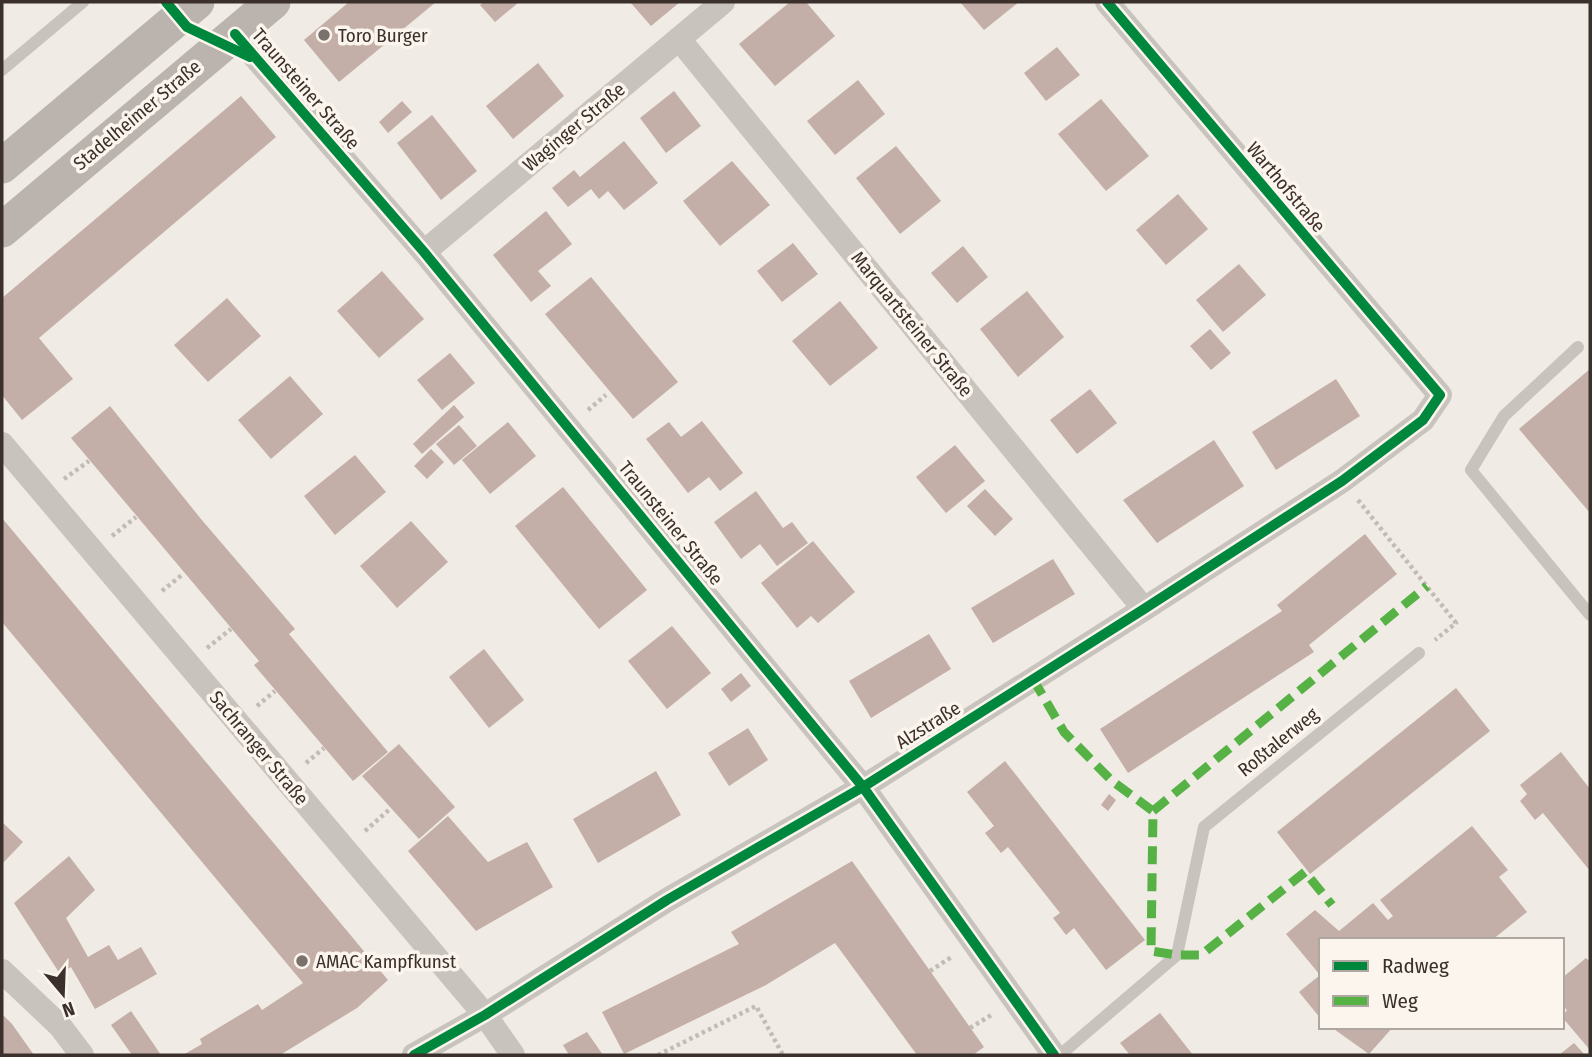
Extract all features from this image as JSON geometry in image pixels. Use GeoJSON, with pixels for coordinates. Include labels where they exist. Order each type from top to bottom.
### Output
{"type":"FeatureCollection","features":[{"type":"Feature","properties":{"kind":"main road"},"geometry":{"type":"LineString","coordinates":[[2,166],[197,2]]}},
{"type":"Feature","properties":{"kind":"main road","name":"Stadelheimer Straße"},"geometry":{"type":"LineString","coordinates":[[2,230],[273,2]]}},
{"type":"Feature","properties":{"kind":"street","name":"Waginger Straße"},"geometry":{"type":"LineString","coordinates":[[424,252],[723,2]]}},
{"type":"Feature","properties":{"kind":"street","name":"Warthofstraße"},"geometry":{"type":"LineString","coordinates":[[1107,2],[1440,395]]}},
{"type":"Feature","properties":{"kind":"street","name":"Traunsteiner Straße"},"geometry":{"type":"LineString","coordinates":[[235,34],[424,252],[863,788],[1054,1055]]}},
{"type":"Feature","properties":{"kind":"street","name":"Marquartsteiner Straße"},"geometry":{"type":"LineString","coordinates":[[679,39],[1144,609]]}},
{"type":"Feature","properties":{"kind":"street","name":"Alzstraße"},"geometry":{"type":"LineString","coordinates":[[414,1055],[485,1016],[667,900],[863,788],[1144,609],[1342,481],[1423,420],[1440,395]]}},
{"type":"Feature","properties":{"kind":"street","name":"Sachranger Straße"},"geometry":{"type":"LineString","coordinates":[[2,444],[485,1016],[513,1055]]}},
{"type":"Feature","properties":{"kind":"street"},"geometry":{"type":"LineString","coordinates":[[2,971],[60,1026],[82,1055]]}},
{"type":"Feature","properties":{"kind":"lane"},"geometry":{"type":"LineString","coordinates":[[2,70],[83,2]]}},
{"type":"Feature","properties":{"kind":"lane"},"geometry":{"type":"LineString","coordinates":[[1578,347],[1504,416],[1471,470],[1590,615]]}},
{"type":"Feature","properties":{"kind":"lane","name":"Roßtalerweg"},"geometry":{"type":"LineString","coordinates":[[1060,1055],[1177,955],[1204,827],[1419,653]]}},
{"type":"Feature","properties":{"kind":"path"},"geometry":{"type":"LineString","coordinates":[[64,480],[89,461]]}},
{"type":"Feature","properties":{"kind":"path"},"geometry":{"type":"LineString","coordinates":[[1342,481],[1456,623],[1419,653]]}},
{"type":"Feature","properties":{"kind":"path"},"geometry":{"type":"LineString","coordinates":[[112,536],[136,517]]}},
{"type":"Feature","properties":{"kind":"path"},"geometry":{"type":"LineString","coordinates":[[160,592],[183,574]]}},
{"type":"Feature","properties":{"kind":"path"},"geometry":{"type":"LineString","coordinates":[[207,648],[231,629]]}},
{"type":"Feature","properties":{"kind":"path"},"geometry":{"type":"LineString","coordinates":[[257,706],[275,691]]}},
{"type":"Feature","properties":{"kind":"path"},"geometry":{"type":"LineString","coordinates":[[306,763],[324,748]]}},
{"type":"Feature","properties":{"kind":"path"},"geometry":{"type":"LineString","coordinates":[[364,832],[391,808]]}},
{"type":"Feature","properties":{"kind":"path"},"geometry":{"type":"LineString","coordinates":[[658,1055],[756,1006],[783,1055]]}},
{"type":"Feature","properties":{"kind":"building"},"geometry":{"type":"Polygon","coordinates":[[[349,2],[436,2],[339,82],[304,40],[349,2]]]}},
{"type":"Feature","properties":{"kind":"building"},"geometry":{"type":"Polygon","coordinates":[[[484,2],[519,2],[495,22],[480,5],[484,2]]]}},
{"type":"Feature","properties":{"kind":"building"},"geometry":{"type":"Polygon","coordinates":[[[630,2],[680,2],[651,26],[630,2]]]}},
{"type":"Feature","properties":{"kind":"building"},"geometry":{"type":"Polygon","coordinates":[[[790,2],[806,2],[835,36],[775,86],[739,44],[790,2]]]}},
{"type":"Feature","properties":{"kind":"building"},"geometry":{"type":"Polygon","coordinates":[[[960,2],[1019,2],[984,30],[960,2]]]}},
{"type":"Feature","properties":{"kind":"building"},"geometry":{"type":"Polygon","coordinates":[[[1057,47],[1080,75],[1046,101],[1024,73],[1057,47]]]}},
{"type":"Feature","properties":{"kind":"building"},"geometry":{"type":"Polygon","coordinates":[[[538,63],[564,96],[513,139],[486,106],[538,63]]]}},
{"type":"Feature","properties":{"kind":"building"},"geometry":{"type":"Polygon","coordinates":[[[858,80],[885,114],[835,155],[807,121],[858,80]]]}},
{"type":"Feature","properties":{"kind":"building"},"geometry":{"type":"Polygon","coordinates":[[[674,91],[701,126],[666,153],[640,118],[674,91]]]}},
{"type":"Feature","properties":{"kind":"building"},"geometry":{"type":"Polygon","coordinates":[[[241,96],[276,137],[39,338],[73,379],[22,420],[2,395],[2,298],[241,96]]]}},
{"type":"Feature","properties":{"kind":"building"},"geometry":{"type":"Polygon","coordinates":[[[1101,99],[1149,156],[1106,191],[1058,134],[1101,99]]]}},
{"type":"Feature","properties":{"kind":"building"},"geometry":{"type":"Polygon","coordinates":[[[402,101],[412,112],[388,133],[379,122],[402,101]]]}},
{"type":"Feature","properties":{"kind":"building"},"geometry":{"type":"Polygon","coordinates":[[[432,115],[477,171],[441,200],[397,143],[432,115]]]}},
{"type":"Feature","properties":{"kind":"building"},"geometry":{"type":"Polygon","coordinates":[[[624,141],[658,183],[624,210],[608,191],[599,199],[591,189],[568,207],[552,188],[574,170],[580,177],[624,141]]]}},
{"type":"Feature","properties":{"kind":"building"},"geometry":{"type":"Polygon","coordinates":[[[896,146],[941,201],[900,234],[856,178],[896,146]]]}},
{"type":"Feature","properties":{"kind":"building"},"geometry":{"type":"Polygon","coordinates":[[[732,161],[770,205],[720,246],[683,201],[732,161]]]}},
{"type":"Feature","properties":{"kind":"building"},"geometry":{"type":"Polygon","coordinates":[[[1178,194],[1208,229],[1166,265],[1136,230],[1178,194]]]}},
{"type":"Feature","properties":{"kind":"building"},"geometry":{"type":"Polygon","coordinates":[[[546,211],[572,244],[538,271],[551,286],[531,302],[493,255],[546,211]]]}},
{"type":"Feature","properties":{"kind":"building"},"geometry":{"type":"Polygon","coordinates":[[[793,243],[818,274],[782,302],[757,271],[793,243]]]}},
{"type":"Feature","properties":{"kind":"building"},"geometry":{"type":"Polygon","coordinates":[[[963,246],[988,277],[957,303],[931,273],[963,246]]]}},
{"type":"Feature","properties":{"kind":"building"},"geometry":{"type":"Polygon","coordinates":[[[1239,264],[1266,295],[1223,332],[1196,300],[1239,264]]]}},
{"type":"Feature","properties":{"kind":"building"},"geometry":{"type":"Polygon","coordinates":[[[382,271],[424,319],[379,358],[337,311],[382,271]]]}},
{"type":"Feature","properties":{"kind":"building"},"geometry":{"type":"Polygon","coordinates":[[[591,277],[678,382],[633,419],[545,314],[591,277]]]}},
{"type":"Feature","properties":{"kind":"building"},"geometry":{"type":"Polygon","coordinates":[[[1027,291],[1064,337],[1018,377],[980,329],[1027,291]]]}},
{"type":"Feature","properties":{"kind":"building"},"geometry":{"type":"Polygon","coordinates":[[[227,298],[261,336],[208,382],[174,345],[227,298]]]}},
{"type":"Feature","properties":{"kind":"building"},"geometry":{"type":"Polygon","coordinates":[[[840,301],[878,348],[830,386],[792,341],[840,301]]]}},
{"type":"Feature","properties":{"kind":"building"},"geometry":{"type":"Polygon","coordinates":[[[1210,329],[1231,353],[1211,370],[1190,346],[1210,329]]]}},
{"type":"Feature","properties":{"kind":"building"},"geometry":{"type":"Polygon","coordinates":[[[450,353],[475,383],[442,410],[417,380],[450,353]]]}},
{"type":"Feature","properties":{"kind":"building"},"geometry":{"type":"Polygon","coordinates":[[[1590,369],[1590,513],[1519,429],[1590,369]]]}},
{"type":"Feature","properties":{"kind":"building"},"geometry":{"type":"Polygon","coordinates":[[[290,376],[323,414],[271,459],[238,420],[290,376]]]}},
{"type":"Feature","properties":{"kind":"building"},"geometry":{"type":"Polygon","coordinates":[[[1336,379],[1360,416],[1276,470],[1252,432],[1336,379]]]}},
{"type":"Feature","properties":{"kind":"building"},"geometry":{"type":"Polygon","coordinates":[[[1090,389],[1117,423],[1077,454],[1050,420],[1090,389]]]}},
{"type":"Feature","properties":{"kind":"building"},"geometry":{"type":"Polygon","coordinates":[[[454,405],[464,417],[422,454],[413,444],[454,405]]]}},
{"type":"Feature","properties":{"kind":"building"},"geometry":{"type":"Polygon","coordinates":[[[110,406],[201,519],[295,629],[289,634],[388,752],[353,781],[254,665],[259,661],[71,438],[110,406]]]}},
{"type":"Feature","properties":{"kind":"building"},"geometry":{"type":"Polygon","coordinates":[[[702,421],[743,473],[720,491],[709,477],[688,493],[646,439],[669,422],[681,437],[702,421]]]}},
{"type":"Feature","properties":{"kind":"building"},"geometry":{"type":"Polygon","coordinates":[[[508,422],[536,456],[490,494],[462,460],[508,422]]]}},
{"type":"Feature","properties":{"kind":"building"},"geometry":{"type":"Polygon","coordinates":[[[459,425],[477,446],[454,465],[436,444],[459,425]]]}},
{"type":"Feature","properties":{"kind":"building"},"geometry":{"type":"Polygon","coordinates":[[[1214,440],[1244,486],[1157,543],[1123,500],[1214,440]]]}},
{"type":"Feature","properties":{"kind":"building"},"geometry":{"type":"Polygon","coordinates":[[[955,445],[985,481],[946,513],[916,477],[955,445]]]}},
{"type":"Feature","properties":{"kind":"building"},"geometry":{"type":"Polygon","coordinates":[[[431,449],[444,462],[427,479],[414,466],[431,449]]]}},
{"type":"Feature","properties":{"kind":"building"},"geometry":{"type":"Polygon","coordinates":[[[355,455],[386,492],[335,535],[304,496],[355,455]]]}},
{"type":"Feature","properties":{"kind":"building"},"geometry":{"type":"Polygon","coordinates":[[[563,487],[647,590],[599,629],[515,526],[563,487]]]}},
{"type":"Feature","properties":{"kind":"building"},"geometry":{"type":"Polygon","coordinates":[[[985,489],[1013,519],[995,536],[967,506],[985,489]]]}},
{"type":"Feature","properties":{"kind":"building"},"geometry":{"type":"Polygon","coordinates":[[[756,491],[783,528],[792,522],[808,543],[777,566],[760,544],[741,559],[714,522],[756,491]]]}},
{"type":"Feature","properties":{"kind":"building"},"geometry":{"type":"Polygon","coordinates":[[[2,518],[388,980],[357,1008],[280,1055],[183,1055],[202,1044],[200,1039],[258,1004],[262,1010],[303,983],[2,622],[2,518]]]}},
{"type":"Feature","properties":{"kind":"building"},"geometry":{"type":"Polygon","coordinates":[[[411,521],[448,562],[397,608],[360,566],[411,521]]]}},
{"type":"Feature","properties":{"kind":"building"},"geometry":{"type":"Polygon","coordinates":[[[1365,534],[1397,574],[1309,645],[1314,652],[1128,773],[1100,729],[1282,611],[1277,605],[1365,534]]]}},
{"type":"Feature","properties":{"kind":"building"},"geometry":{"type":"Polygon","coordinates":[[[813,541],[855,592],[818,623],[811,616],[797,628],[761,583],[813,541]]]}},
{"type":"Feature","properties":{"kind":"building"},"geometry":{"type":"Polygon","coordinates":[[[1053,559],[1075,594],[993,643],[971,608],[1053,559]]]}},
{"type":"Feature","properties":{"kind":"building"},"geometry":{"type":"Polygon","coordinates":[[[672,626],[711,673],[667,709],[628,661],[672,626]]]}},
{"type":"Feature","properties":{"kind":"building"},"geometry":{"type":"Polygon","coordinates":[[[929,634],[951,669],[871,718],[849,681],[929,634]]]}},
{"type":"Feature","properties":{"kind":"building"},"geometry":{"type":"Polygon","coordinates":[[[484,649],[524,700],[489,728],[449,677],[484,649]]]}},
{"type":"Feature","properties":{"kind":"building"},"geometry":{"type":"Polygon","coordinates":[[[741,673],[751,686],[731,702],[721,689],[741,673]]]}},
{"type":"Feature","properties":{"kind":"building"},"geometry":{"type":"Polygon","coordinates":[[[1456,688],[1490,731],[1310,874],[1277,832],[1456,688]]]}},
{"type":"Feature","properties":{"kind":"building"},"geometry":{"type":"Polygon","coordinates":[[[748,728],[768,760],[729,786],[708,753],[748,728]]]}},
{"type":"Feature","properties":{"kind":"building"},"geometry":{"type":"Polygon","coordinates":[[[399,744],[455,807],[419,839],[362,776],[399,744]]]}},
{"type":"Feature","properties":{"kind":"building"},"geometry":{"type":"Polygon","coordinates":[[[1561,752],[1590,789],[1590,871],[1543,813],[1535,820],[1520,801],[1527,794],[1520,785],[1561,752]]]}},
{"type":"Feature","properties":{"kind":"building"},"geometry":{"type":"Polygon","coordinates":[[[1005,761],[1145,940],[1106,970],[1074,928],[1066,935],[1053,918],[1060,913],[1008,847],[1001,853],[985,833],[994,826],[967,792],[1005,761]]]}},
{"type":"Feature","properties":{"kind":"building"},"geometry":{"type":"Polygon","coordinates":[[[656,771],[681,815],[598,863],[573,819],[656,771]]]}},
{"type":"Feature","properties":{"kind":"building"},"geometry":{"type":"Polygon","coordinates":[[[1109,794],[1116,800],[1108,811],[1101,805],[1109,794]]]}},
{"type":"Feature","properties":{"kind":"building"},"geometry":{"type":"Polygon","coordinates":[[[448,816],[488,862],[527,842],[553,887],[476,931],[408,851],[448,816]]]}},
{"type":"Feature","properties":{"kind":"building"},"geometry":{"type":"Polygon","coordinates":[[[2,822],[23,842],[2,864],[2,822]]]}},
{"type":"Feature","properties":{"kind":"building"},"geometry":{"type":"Polygon","coordinates":[[[1472,826],[1508,870],[1499,877],[1527,912],[1494,938],[1319,938],[1319,974],[1286,934],[1315,910],[1339,931],[1373,903],[1388,920],[1393,916],[1380,900],[1472,826]]]}},
{"type":"Feature","properties":{"kind":"building"},"geometry":{"type":"Polygon","coordinates":[[[69,856],[95,890],[66,918],[88,957],[109,945],[118,960],[141,947],[157,974],[95,1009],[71,967],[60,974],[14,903],[69,856]]]}},
{"type":"Feature","properties":{"kind":"building"},"geometry":{"type":"Polygon","coordinates":[[[852,861],[984,1047],[973,1055],[917,1055],[835,943],[766,985],[624,1054],[602,1012],[739,944],[731,932],[852,861]]]}},
{"type":"Feature","properties":{"kind":"building"},"geometry":{"type":"Polygon","coordinates":[[[1586,958],[1590,962],[1590,1050],[1564,1019],[1567,1010],[1564,1007],[1564,976],[1586,958]]]}},
{"type":"Feature","properties":{"kind":"building"},"geometry":{"type":"Polygon","coordinates":[[[1319,976],[1319,1017],[1299,992],[1319,976]]]}},
{"type":"Feature","properties":{"kind":"building"},"geometry":{"type":"Polygon","coordinates":[[[131,1011],[161,1055],[132,1055],[111,1025],[131,1011]]]}},
{"type":"Feature","properties":{"kind":"building"},"geometry":{"type":"Polygon","coordinates":[[[1160,1013],[1193,1055],[1130,1055],[1120,1043],[1160,1013]]]}},
{"type":"Feature","properties":{"kind":"building"},"geometry":{"type":"Polygon","coordinates":[[[2,1014],[12,1024],[34,1055],[2,1055],[2,1014]]]}},
{"type":"Feature","properties":{"kind":"building"},"geometry":{"type":"Polygon","coordinates":[[[1334,1029],[1391,1029],[1369,1054],[1334,1029]]]}},
{"type":"Feature","properties":{"kind":"building"},"geometry":{"type":"Polygon","coordinates":[[[587,1032],[603,1055],[569,1055],[563,1045],[587,1032]]]}},
{"type":"Feature","properties":{"kind":"building"},"geometry":{"type":"Polygon","coordinates":[[[1574,1043],[1585,1055],[1559,1055],[1574,1043]]]}},
{"type":"Feature","properties":{"kind":"marked path"},"geometry":{"type":"LineString","coordinates":[[1153,811],[1427,586]]}},
{"type":"Feature","properties":{"kind":"marked path"},"geometry":{"type":"LineString","coordinates":[[1033,679],[1064,732],[1112,781],[1153,811],[1151,951],[1201,955],[1305,872],[1332,905]]}},
{"type":"Feature","properties":{"kind":"cycle path"},"geometry":{"type":"LineString","coordinates":[[166,2],[187,27],[250,57]]}},
{"type":"Feature","properties":{"kind":"cycle path"},"geometry":{"type":"LineString","coordinates":[[414,1055],[485,1015],[667,900],[863,787],[1144,609],[1342,481],[1423,420],[1440,395],[1107,2]]}},
{"type":"Feature","properties":{"kind":"cycle path"},"geometry":{"type":"LineString","coordinates":[[235,34],[424,252],[863,787],[1054,1055]]}},
{"type":"Feature","properties":{"kind":"place","name":"Toro Burger"},"geometry":{"type":"Point","coordinates":[324,35]}},
{"type":"Feature","properties":{"kind":"place","name":"AMAC Kampfkunst"},"geometry":{"type":"Point","coordinates":[302,961]}}]}
